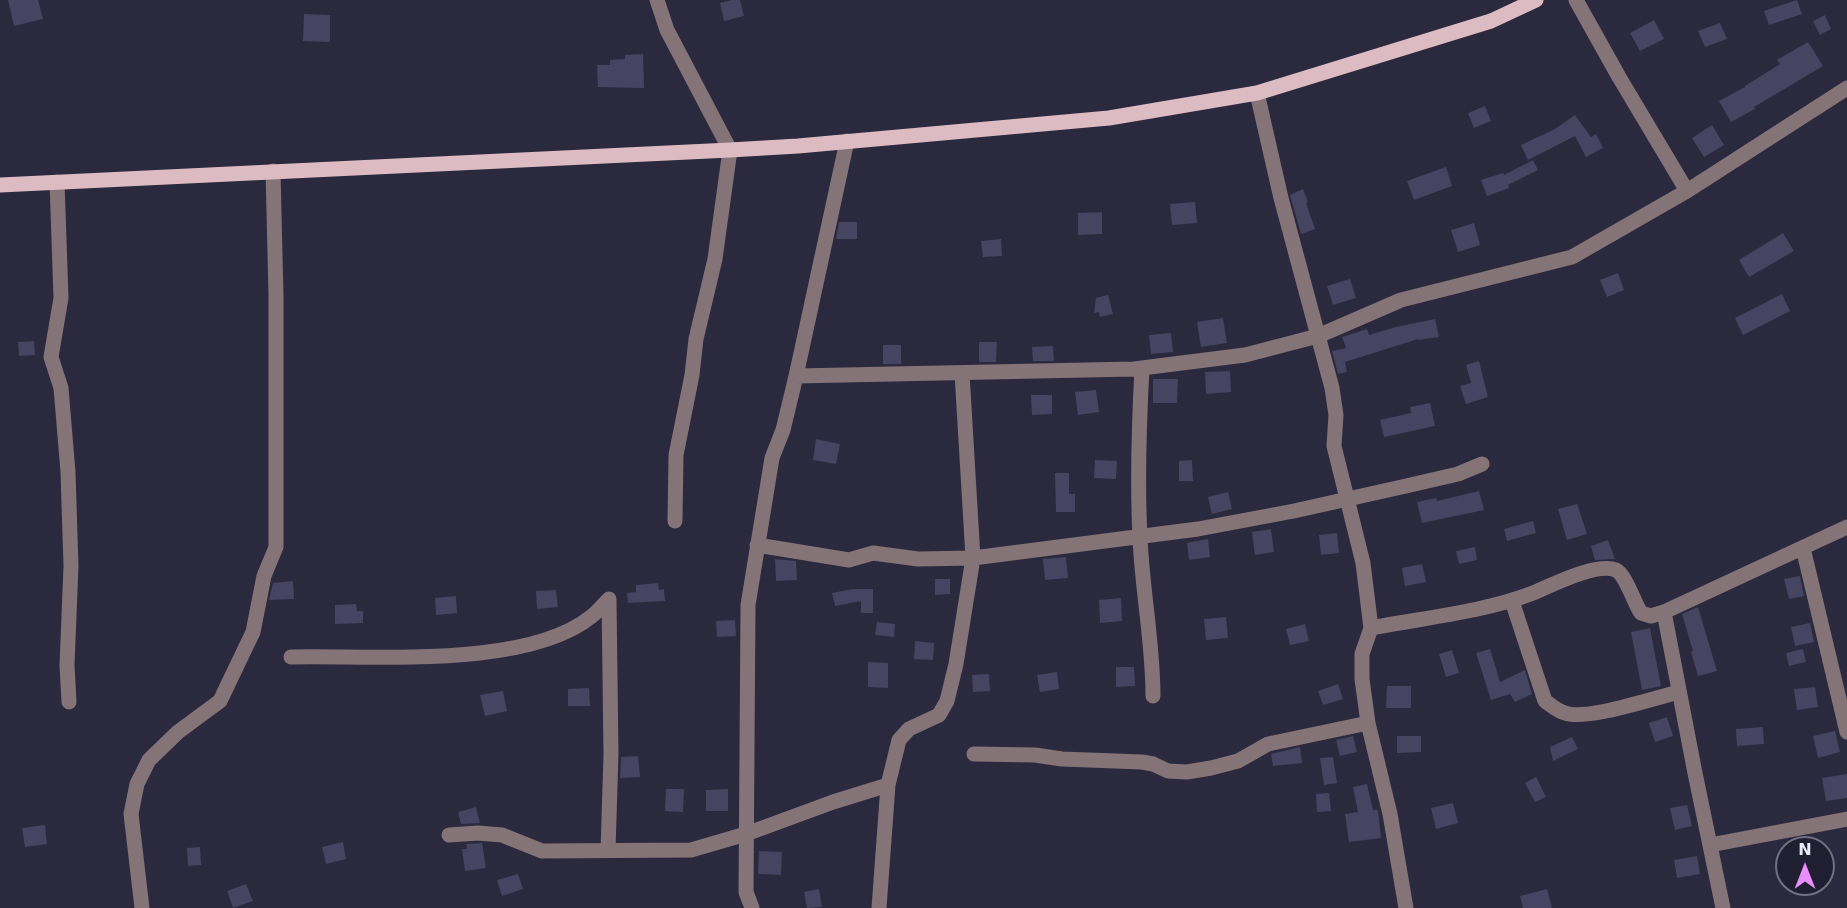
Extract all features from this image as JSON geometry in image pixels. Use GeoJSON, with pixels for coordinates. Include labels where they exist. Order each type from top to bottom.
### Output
{"type":"FeatureCollection","features":[{"type":"Feature","properties":{"kind":"main road"},"geometry":{"type":"LineString","coordinates":[[0,185],[730,150],[1109,118],[1257,93],[1491,21],[1536,0]]}},
{"type":"Feature","properties":{"kind":"street"},"geometry":{"type":"LineString","coordinates":[[657,0],[667,30],[730,150],[715,259],[698,329],[692,375],[676,455],[675,521]]}},
{"type":"Feature","properties":{"kind":"street"},"geometry":{"type":"LineString","coordinates":[[1576,0],[1687,191]]}},
{"type":"Feature","properties":{"kind":"street"},"geometry":{"type":"LineString","coordinates":[[796,376],[1142,368],[1245,355],[1318,336],[1401,300],[1572,257],[1687,191],[1847,88]]}},
{"type":"Feature","properties":{"kind":"street"},"geometry":{"type":"LineString","coordinates":[[1257,93],[1276,178],[1332,388],[1336,415],[1334,446],[1363,563],[1371,628],[1362,654],[1362,680],[1368,723],[1390,814],[1406,908]]}},
{"type":"Feature","properties":{"kind":"street"},"geometry":{"type":"LineString","coordinates":[[752,908],[746,892],[748,605],[772,458],[783,430],[796,376],[847,141]]}},
{"type":"Feature","properties":{"kind":"street"},"geometry":{"type":"LineString","coordinates":[[142,908],[131,814],[137,784],[149,760],[178,732],[220,701],[253,632],[264,576],[276,547],[276,296],[273,171]]}},
{"type":"Feature","properties":{"kind":"street"},"geometry":{"type":"LineString","coordinates":[[57,182],[61,298],[51,357],[61,388],[68,472],[70,566],[67,664],[69,702]]}},
{"type":"Feature","properties":{"kind":"street"},"geometry":{"type":"LineString","coordinates":[[1142,368],[1138,437],[1140,537],[1153,663],[1153,696]]}},
{"type":"Feature","properties":{"kind":"street"},"geometry":{"type":"LineString","coordinates":[[879,908],[888,785],[899,740],[909,729],[939,715],[947,701],[956,664],[973,558],[962,373]]}},
{"type":"Feature","properties":{"kind":"street"},"geometry":{"type":"LineString","coordinates":[[757,545],[849,560],[873,553],[918,560],[973,558],[1198,529],[1294,511],[1438,479],[1482,464]]}},
{"type":"Feature","properties":{"kind":"street"},"geometry":{"type":"LineString","coordinates":[[1371,628],[1512,601],[1590,571],[1614,569],[1620,573],[1641,613],[1651,616],[1847,527]]}},
{"type":"Feature","properties":{"kind":"street"},"geometry":{"type":"LineString","coordinates":[[1803,548],[1847,732]]}},
{"type":"Feature","properties":{"kind":"street"},"geometry":{"type":"LineString","coordinates":[[291,657],[453,656],[513,648],[543,641],[572,628],[592,616],[609,599],[611,754],[608,850]]}},
{"type":"Feature","properties":{"kind":"street"},"geometry":{"type":"LineString","coordinates":[[1512,601],[1545,701],[1555,709],[1566,714],[1585,715],[1679,692]]}},
{"type":"Feature","properties":{"kind":"street"},"geometry":{"type":"LineString","coordinates":[[1664,612],[1723,908]]}},
{"type":"Feature","properties":{"kind":"street"},"geometry":{"type":"LineString","coordinates":[[974,754],[1035,755],[1062,759],[1142,762],[1168,771],[1186,772],[1238,761],[1268,744],[1368,723]]}},
{"type":"Feature","properties":{"kind":"street"},"geometry":{"type":"LineString","coordinates":[[449,835],[478,833],[502,835],[542,850],[692,850],[746,834],[833,802],[888,785]]}},
{"type":"Feature","properties":{"kind":"street"},"geometry":{"type":"LineString","coordinates":[[1710,845],[1847,819]]}},
{"type":"Feature","properties":{"kind":"building"},"geometry":{"type":"Polygon","coordinates":[[[8,0],[38,0],[43,19],[14,26],[8,0]]]}},
{"type":"Feature","properties":{"kind":"building"},"geometry":{"type":"Polygon","coordinates":[[[740,0],[744,16],[724,21],[720,3],[740,0]]]}},
{"type":"Feature","properties":{"kind":"building"},"geometry":{"type":"Polygon","coordinates":[[[1797,0],[1802,14],[1769,25],[1764,11],[1797,0]]]}},
{"type":"Feature","properties":{"kind":"building"},"geometry":{"type":"Polygon","coordinates":[[[304,14],[330,15],[330,42],[303,41],[304,14]]]}},
{"type":"Feature","properties":{"kind":"building"},"geometry":{"type":"Polygon","coordinates":[[[1825,15],[1831,29],[1820,35],[1813,21],[1825,15]]]}},
{"type":"Feature","properties":{"kind":"building"},"geometry":{"type":"Polygon","coordinates":[[[1654,20],[1664,39],[1640,51],[1630,33],[1654,20]]]}},
{"type":"Feature","properties":{"kind":"building"},"geometry":{"type":"Polygon","coordinates":[[[1720,23],[1727,39],[1705,47],[1698,31],[1720,23]]]}},
{"type":"Feature","properties":{"kind":"building"},"geometry":{"type":"Polygon","coordinates":[[[1808,42],[1823,66],[1731,122],[1719,101],[1780,64],[1777,60],[1808,42]]]}},
{"type":"Feature","properties":{"kind":"building"},"geometry":{"type":"Polygon","coordinates":[[[643,54],[644,88],[598,87],[597,65],[610,65],[610,60],[625,59],[625,55],[643,54]]]}},
{"type":"Feature","properties":{"kind":"building"},"geometry":{"type":"Polygon","coordinates":[[[1485,106],[1491,121],[1474,128],[1468,113],[1485,106]]]}},
{"type":"Feature","properties":{"kind":"building"},"geometry":{"type":"Polygon","coordinates":[[[1575,115],[1591,137],[1596,134],[1603,148],[1586,157],[1575,136],[1528,160],[1521,145],[1555,129],[1575,115]]]}},
{"type":"Feature","properties":{"kind":"building"},"geometry":{"type":"Polygon","coordinates":[[[1712,125],[1724,145],[1704,157],[1692,138],[1712,125]]]}},
{"type":"Feature","properties":{"kind":"building"},"geometry":{"type":"Polygon","coordinates":[[[1533,160],[1538,170],[1508,185],[1509,188],[1487,196],[1481,180],[1503,173],[1504,175],[1533,160]]]}},
{"type":"Feature","properties":{"kind":"building"},"geometry":{"type":"Polygon","coordinates":[[[1446,167],[1452,186],[1414,200],[1407,181],[1446,167]]]}},
{"type":"Feature","properties":{"kind":"building"},"geometry":{"type":"Polygon","coordinates":[[[1303,189],[1315,229],[1301,234],[1290,195],[1303,189]]]}},
{"type":"Feature","properties":{"kind":"building"},"geometry":{"type":"Polygon","coordinates":[[[1195,202],[1197,223],[1172,225],[1170,204],[1195,202]]]}},
{"type":"Feature","properties":{"kind":"building"},"geometry":{"type":"Polygon","coordinates":[[[1102,212],[1102,234],[1078,235],[1078,213],[1102,212]]]}},
{"type":"Feature","properties":{"kind":"building"},"geometry":{"type":"Polygon","coordinates":[[[839,222],[857,222],[857,239],[836,239],[839,222]]]}},
{"type":"Feature","properties":{"kind":"building"},"geometry":{"type":"Polygon","coordinates":[[[1474,223],[1480,245],[1458,252],[1451,230],[1474,223]]]}},
{"type":"Feature","properties":{"kind":"building"},"geometry":{"type":"Polygon","coordinates":[[[1783,233],[1794,251],[1749,277],[1739,260],[1783,233]]]}},
{"type":"Feature","properties":{"kind":"building"},"geometry":{"type":"Polygon","coordinates":[[[1001,239],[1002,256],[983,257],[981,241],[1001,239]]]}},
{"type":"Feature","properties":{"kind":"building"},"geometry":{"type":"Polygon","coordinates":[[[1618,273],[1624,290],[1607,297],[1600,280],[1618,273]]]}},
{"type":"Feature","properties":{"kind":"building"},"geometry":{"type":"Polygon","coordinates":[[[1350,279],[1356,298],[1333,305],[1327,286],[1350,279]]]}},
{"type":"Feature","properties":{"kind":"building"},"geometry":{"type":"Polygon","coordinates":[[[1782,294],[1790,311],[1743,335],[1735,318],[1782,294]]]}},
{"type":"Feature","properties":{"kind":"building"},"geometry":{"type":"Polygon","coordinates":[[[1108,295],[1113,314],[1100,317],[1099,312],[1094,313],[1096,298],[1108,295]]]}},
{"type":"Feature","properties":{"kind":"building"},"geometry":{"type":"Polygon","coordinates":[[[1223,318],[1227,343],[1201,347],[1197,322],[1223,318]]]}},
{"type":"Feature","properties":{"kind":"building"},"geometry":{"type":"Polygon","coordinates":[[[1435,319],[1439,337],[1418,339],[1345,362],[1347,372],[1338,374],[1332,351],[1346,348],[1342,337],[1367,329],[1369,335],[1435,319]]]}},
{"type":"Feature","properties":{"kind":"building"},"geometry":{"type":"Polygon","coordinates":[[[1171,333],[1173,352],[1151,354],[1149,335],[1171,333]]]}},
{"type":"Feature","properties":{"kind":"building"},"geometry":{"type":"Polygon","coordinates":[[[34,341],[35,355],[19,356],[18,342],[34,341]]]}},
{"type":"Feature","properties":{"kind":"building"},"geometry":{"type":"Polygon","coordinates":[[[979,342],[997,342],[996,362],[979,362],[979,342]]]}},
{"type":"Feature","properties":{"kind":"building"},"geometry":{"type":"Polygon","coordinates":[[[883,345],[901,345],[901,364],[883,364],[883,345]]]}},
{"type":"Feature","properties":{"kind":"building"},"geometry":{"type":"Polygon","coordinates":[[[1053,346],[1054,361],[1033,361],[1032,347],[1053,346]]]}},
{"type":"Feature","properties":{"kind":"building"},"geometry":{"type":"Polygon","coordinates":[[[1479,361],[1488,397],[1466,404],[1460,386],[1471,383],[1466,365],[1479,361]]]}},
{"type":"Feature","properties":{"kind":"building"},"geometry":{"type":"Polygon","coordinates":[[[1230,371],[1231,392],[1206,394],[1205,372],[1230,371]]]}},
{"type":"Feature","properties":{"kind":"building"},"geometry":{"type":"Polygon","coordinates":[[[1153,379],[1178,379],[1177,403],[1153,403],[1153,379]]]}},
{"type":"Feature","properties":{"kind":"building"},"geometry":{"type":"Polygon","coordinates":[[[1096,390],[1099,412],[1078,415],[1075,392],[1096,390]]]}},
{"type":"Feature","properties":{"kind":"building"},"geometry":{"type":"Polygon","coordinates":[[[1031,395],[1052,395],[1052,414],[1032,415],[1031,395]]]}},
{"type":"Feature","properties":{"kind":"building"},"geometry":{"type":"Polygon","coordinates":[[[1430,403],[1435,426],[1384,437],[1380,420],[1411,413],[1410,407],[1430,403]]]}},
{"type":"Feature","properties":{"kind":"building"},"geometry":{"type":"Polygon","coordinates":[[[816,439],[840,444],[836,464],[813,460],[816,439]]]}},
{"type":"Feature","properties":{"kind":"building"},"geometry":{"type":"Polygon","coordinates":[[[1095,460],[1117,461],[1116,479],[1094,478],[1095,460]]]}},
{"type":"Feature","properties":{"kind":"building"},"geometry":{"type":"Polygon","coordinates":[[[1192,460],[1193,481],[1179,481],[1179,461],[1192,460]]]}},
{"type":"Feature","properties":{"kind":"building"},"geometry":{"type":"Polygon","coordinates":[[[1055,473],[1069,473],[1069,494],[1075,494],[1075,512],[1056,512],[1055,473]]]}},
{"type":"Feature","properties":{"kind":"building"},"geometry":{"type":"Polygon","coordinates":[[[1479,491],[1484,510],[1422,523],[1417,502],[1436,498],[1437,501],[1479,491]]]}},
{"type":"Feature","properties":{"kind":"building"},"geometry":{"type":"Polygon","coordinates":[[[1228,492],[1232,509],[1212,514],[1208,497],[1228,492]]]}},
{"type":"Feature","properties":{"kind":"building"},"geometry":{"type":"Polygon","coordinates":[[[1577,504],[1587,534],[1567,540],[1558,509],[1577,504]]]}},
{"type":"Feature","properties":{"kind":"building"},"geometry":{"type":"Polygon","coordinates":[[[1533,521],[1536,533],[1507,541],[1504,529],[1533,521]]]}},
{"type":"Feature","properties":{"kind":"building"},"geometry":{"type":"Polygon","coordinates":[[[1271,529],[1274,552],[1255,555],[1252,532],[1271,529]]]}},
{"type":"Feature","properties":{"kind":"building"},"geometry":{"type":"Polygon","coordinates":[[[1337,533],[1339,553],[1321,555],[1319,535],[1337,533]]]}},
{"type":"Feature","properties":{"kind":"building"},"geometry":{"type":"Polygon","coordinates":[[[1208,539],[1210,557],[1189,560],[1187,543],[1208,539]]]}},
{"type":"Feature","properties":{"kind":"building"},"geometry":{"type":"Polygon","coordinates":[[[1608,540],[1615,559],[1595,560],[1591,546],[1608,540]]]}},
{"type":"Feature","properties":{"kind":"building"},"geometry":{"type":"Polygon","coordinates":[[[1475,547],[1477,560],[1459,564],[1456,551],[1475,547]]]}},
{"type":"Feature","properties":{"kind":"building"},"geometry":{"type":"Polygon","coordinates":[[[1066,557],[1068,578],[1045,580],[1043,559],[1066,557]]]}},
{"type":"Feature","properties":{"kind":"building"},"geometry":{"type":"Polygon","coordinates":[[[775,559],[796,561],[797,580],[776,581],[775,559]]]}},
{"type":"Feature","properties":{"kind":"building"},"geometry":{"type":"Polygon","coordinates":[[[1422,564],[1426,582],[1405,586],[1402,568],[1422,564]]]}},
{"type":"Feature","properties":{"kind":"building"},"geometry":{"type":"Polygon","coordinates":[[[1800,576],[1804,596],[1789,599],[1784,579],[1800,576]]]}},
{"type":"Feature","properties":{"kind":"building"},"geometry":{"type":"Polygon","coordinates":[[[935,579],[950,579],[950,594],[935,595],[935,579]]]}},
{"type":"Feature","properties":{"kind":"building"},"geometry":{"type":"Polygon","coordinates":[[[293,581],[294,599],[269,600],[273,583],[293,581]]]}},
{"type":"Feature","properties":{"kind":"building"},"geometry":{"type":"Polygon","coordinates":[[[658,583],[659,590],[664,589],[665,601],[628,603],[627,593],[636,592],[636,585],[658,583]]]}},
{"type":"Feature","properties":{"kind":"building"},"geometry":{"type":"Polygon","coordinates":[[[853,589],[873,589],[873,613],[861,613],[861,601],[835,606],[832,593],[853,589]]]}},
{"type":"Feature","properties":{"kind":"building"},"geometry":{"type":"Polygon","coordinates":[[[556,590],[558,607],[537,609],[536,591],[556,590]]]}},
{"type":"Feature","properties":{"kind":"building"},"geometry":{"type":"Polygon","coordinates":[[[456,596],[457,613],[436,615],[435,598],[456,596]]]}},
{"type":"Feature","properties":{"kind":"building"},"geometry":{"type":"Polygon","coordinates":[[[1121,598],[1122,621],[1100,623],[1099,600],[1121,598]]]}},
{"type":"Feature","properties":{"kind":"building"},"geometry":{"type":"Polygon","coordinates":[[[356,604],[357,611],[363,611],[363,623],[335,624],[335,605],[356,604]]]}},
{"type":"Feature","properties":{"kind":"building"},"geometry":{"type":"Polygon","coordinates":[[[1698,607],[1717,671],[1698,676],[1682,614],[1698,607]]]}},
{"type":"Feature","properties":{"kind":"building"},"geometry":{"type":"Polygon","coordinates":[[[1226,617],[1228,638],[1206,640],[1204,619],[1226,617]]]}},
{"type":"Feature","properties":{"kind":"building"},"geometry":{"type":"Polygon","coordinates":[[[735,620],[736,636],[717,637],[716,621],[735,620]]]}},
{"type":"Feature","properties":{"kind":"building"},"geometry":{"type":"Polygon","coordinates":[[[877,622],[895,624],[894,637],[875,635],[877,622]]]}},
{"type":"Feature","properties":{"kind":"building"},"geometry":{"type":"Polygon","coordinates":[[[1810,623],[1814,642],[1795,646],[1791,627],[1810,623]]]}},
{"type":"Feature","properties":{"kind":"building"},"geometry":{"type":"Polygon","coordinates":[[[1305,624],[1309,641],[1290,645],[1286,629],[1305,624]]]}},
{"type":"Feature","properties":{"kind":"building"},"geometry":{"type":"Polygon","coordinates":[[[1650,628],[1661,686],[1642,690],[1631,632],[1650,628]]]}},
{"type":"Feature","properties":{"kind":"building"},"geometry":{"type":"Polygon","coordinates":[[[915,641],[934,643],[933,660],[914,659],[915,641]]]}},
{"type":"Feature","properties":{"kind":"building"},"geometry":{"type":"Polygon","coordinates":[[[1490,649],[1500,682],[1525,670],[1532,694],[1515,702],[1510,694],[1491,700],[1476,653],[1490,649]]]}},
{"type":"Feature","properties":{"kind":"building"},"geometry":{"type":"Polygon","coordinates":[[[1803,649],[1806,662],[1789,666],[1786,653],[1803,649]]]}},
{"type":"Feature","properties":{"kind":"building"},"geometry":{"type":"Polygon","coordinates":[[[1452,650],[1459,673],[1446,677],[1439,654],[1452,650]]]}},
{"type":"Feature","properties":{"kind":"building"},"geometry":{"type":"Polygon","coordinates":[[[868,662],[888,663],[888,688],[868,687],[868,662]]]}},
{"type":"Feature","properties":{"kind":"building"},"geometry":{"type":"Polygon","coordinates":[[[1116,667],[1134,667],[1135,686],[1116,687],[1116,667]]]}},
{"type":"Feature","properties":{"kind":"building"},"geometry":{"type":"Polygon","coordinates":[[[1057,672],[1059,689],[1040,692],[1037,675],[1057,672]]]}},
{"type":"Feature","properties":{"kind":"building"},"geometry":{"type":"Polygon","coordinates":[[[989,674],[990,691],[973,692],[972,675],[989,674]]]}},
{"type":"Feature","properties":{"kind":"building"},"geometry":{"type":"Polygon","coordinates":[[[1338,684],[1343,699],[1323,705],[1318,691],[1338,684]]]}},
{"type":"Feature","properties":{"kind":"building"},"geometry":{"type":"Polygon","coordinates":[[[1387,686],[1411,686],[1411,708],[1386,708],[1387,686]]]}},
{"type":"Feature","properties":{"kind":"building"},"geometry":{"type":"Polygon","coordinates":[[[1815,687],[1818,707],[1797,710],[1794,689],[1815,687]]]}},
{"type":"Feature","properties":{"kind":"building"},"geometry":{"type":"Polygon","coordinates":[[[589,688],[590,706],[568,706],[568,689],[589,688]]]}},
{"type":"Feature","properties":{"kind":"building"},"geometry":{"type":"Polygon","coordinates":[[[503,691],[507,711],[485,716],[480,695],[503,691]]]}},
{"type":"Feature","properties":{"kind":"building"},"geometry":{"type":"Polygon","coordinates":[[[1667,717],[1673,736],[1655,742],[1649,723],[1667,717]]]}},
{"type":"Feature","properties":{"kind":"building"},"geometry":{"type":"Polygon","coordinates":[[[1763,727],[1764,744],[1737,746],[1736,729],[1763,727]]]}},
{"type":"Feature","properties":{"kind":"building"},"geometry":{"type":"Polygon","coordinates":[[[1835,731],[1840,752],[1818,758],[1813,736],[1835,731]]]}},
{"type":"Feature","properties":{"kind":"building"},"geometry":{"type":"Polygon","coordinates":[[[1353,736],[1357,752],[1340,756],[1336,740],[1353,736]]]}},
{"type":"Feature","properties":{"kind":"building"},"geometry":{"type":"Polygon","coordinates":[[[1397,736],[1421,736],[1421,752],[1397,753],[1397,736]]]}},
{"type":"Feature","properties":{"kind":"building"},"geometry":{"type":"Polygon","coordinates":[[[1572,737],[1578,749],[1553,761],[1550,747],[1572,737]]]}},
{"type":"Feature","properties":{"kind":"building"},"geometry":{"type":"Polygon","coordinates":[[[1300,747],[1302,763],[1273,766],[1271,754],[1300,747]]]}},
{"type":"Feature","properties":{"kind":"building"},"geometry":{"type":"Polygon","coordinates":[[[638,756],[640,777],[620,778],[621,757],[638,756]]]}},
{"type":"Feature","properties":{"kind":"building"},"geometry":{"type":"Polygon","coordinates":[[[1333,757],[1337,783],[1324,785],[1320,758],[1333,757]]]}},
{"type":"Feature","properties":{"kind":"building"},"geometry":{"type":"Polygon","coordinates":[[[1847,774],[1847,798],[1826,801],[1822,778],[1847,774]]]}},
{"type":"Feature","properties":{"kind":"building"},"geometry":{"type":"Polygon","coordinates":[[[1536,777],[1546,797],[1535,802],[1525,783],[1536,777]]]}},
{"type":"Feature","properties":{"kind":"building"},"geometry":{"type":"Polygon","coordinates":[[[1367,784],[1373,810],[1378,810],[1381,838],[1349,842],[1345,814],[1358,812],[1353,787],[1367,784]]]}},
{"type":"Feature","properties":{"kind":"building"},"geometry":{"type":"Polygon","coordinates":[[[666,789],[684,789],[683,812],[665,811],[666,789]]]}},
{"type":"Feature","properties":{"kind":"building"},"geometry":{"type":"Polygon","coordinates":[[[728,789],[728,811],[706,811],[706,790],[728,789]]]}},
{"type":"Feature","properties":{"kind":"building"},"geometry":{"type":"Polygon","coordinates":[[[1329,793],[1331,811],[1317,812],[1316,794],[1329,793]]]}},
{"type":"Feature","properties":{"kind":"building"},"geometry":{"type":"Polygon","coordinates":[[[1453,803],[1458,823],[1436,829],[1431,808],[1453,803]]]}},
{"type":"Feature","properties":{"kind":"building"},"geometry":{"type":"Polygon","coordinates":[[[1687,805],[1692,826],[1675,830],[1670,808],[1687,805]]]}},
{"type":"Feature","properties":{"kind":"building"},"geometry":{"type":"Polygon","coordinates":[[[476,807],[480,823],[461,824],[458,812],[476,807]]]}},
{"type":"Feature","properties":{"kind":"building"},"geometry":{"type":"Polygon","coordinates":[[[45,825],[47,844],[25,847],[22,828],[45,825]]]}},
{"type":"Feature","properties":{"kind":"building"},"geometry":{"type":"Polygon","coordinates":[[[343,842],[346,859],[326,864],[322,847],[343,842]]]}},
{"type":"Feature","properties":{"kind":"building"},"geometry":{"type":"Polygon","coordinates":[[[482,843],[486,868],[465,871],[462,849],[467,849],[466,844],[482,843]]]}},
{"type":"Feature","properties":{"kind":"building"},"geometry":{"type":"Polygon","coordinates":[[[200,847],[201,865],[188,866],[187,848],[200,847]]]}},
{"type":"Feature","properties":{"kind":"building"},"geometry":{"type":"Polygon","coordinates":[[[759,851],[782,852],[781,875],[758,874],[759,851]]]}},
{"type":"Feature","properties":{"kind":"building"},"geometry":{"type":"Polygon","coordinates":[[[1697,856],[1700,874],[1677,878],[1674,860],[1697,856]]]}},
{"type":"Feature","properties":{"kind":"building"},"geometry":{"type":"Polygon","coordinates":[[[518,874],[523,889],[502,896],[497,880],[518,874]]]}},
{"type":"Feature","properties":{"kind":"building"},"geometry":{"type":"Polygon","coordinates":[[[246,884],[253,901],[233,908],[227,891],[246,884]]]}},
{"type":"Feature","properties":{"kind":"building"},"geometry":{"type":"Polygon","coordinates":[[[819,889],[822,907],[807,908],[804,892],[819,889]]]}},
{"type":"Feature","properties":{"kind":"building"},"geometry":{"type":"Polygon","coordinates":[[[1547,889],[1552,908],[1523,908],[1520,896],[1547,889]]]}}]}
